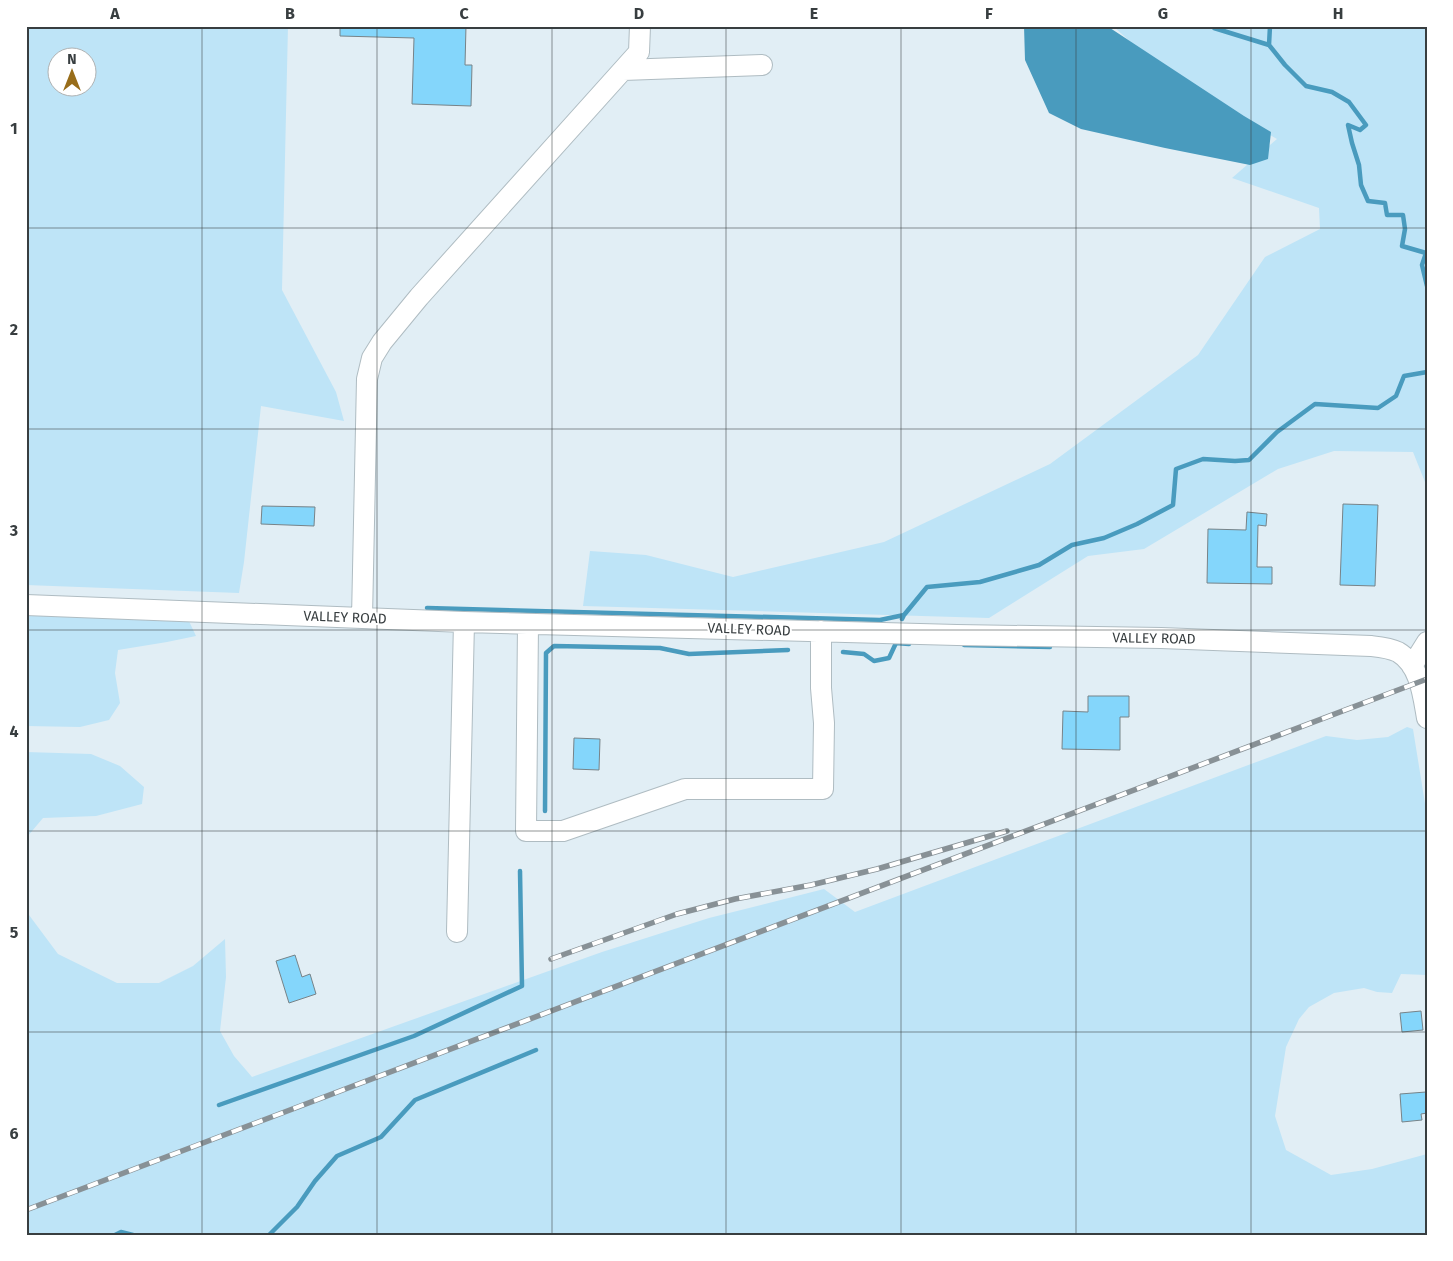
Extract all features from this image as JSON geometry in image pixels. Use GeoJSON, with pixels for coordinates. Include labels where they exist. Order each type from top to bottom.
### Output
{"type":"FeatureCollection","features":[{"type":"Feature","properties":{"kind":"street"},"geometry":{"type":"LineString","coordinates":[[362,618],[367,379],[372,358],[382,342],[418,296],[640,52],[640,26]]}},
{"type":"Feature","properties":{"kind":"street"},"geometry":{"type":"LineString","coordinates":[[623,70],[762,65]]}},
{"type":"Feature","properties":{"kind":"street","name":"VALLEY ROAD"},"geometry":{"type":"LineString","coordinates":[[26,604],[528,624],[1161,638],[1371,646],[1397,651],[1412,666],[1423,694],[1427,718]]}},
{"type":"Feature","properties":{"kind":"street"},"geometry":{"type":"LineString","coordinates":[[457,932],[464,622]]}},
{"type":"Feature","properties":{"kind":"street"},"geometry":{"type":"LineString","coordinates":[[528,624],[526,831],[563,831],[685,790],[823,790],[824,723],[821,688],[821,631]]}},
{"type":"Feature","properties":{"kind":"street"},"geometry":{"type":"LineString","coordinates":[[1412,666],[1427,642]]}},
{"type":"Feature","properties":{"kind":"shaded area"},"geometry":{"type":"Polygon","coordinates":[[[26,26],[288,26],[282,290],[336,392],[344,421],[261,406],[239,593],[26,585],[26,26]]]}},
{"type":"Feature","properties":{"kind":"shaded area"},"geometry":{"type":"Polygon","coordinates":[[[1113,26],[1427,26],[1427,487],[1413,452],[1334,451],[1278,469],[1144,549],[1088,556],[989,618],[583,606],[590,551],[646,555],[733,577],[884,542],[1050,464],[1198,355],[1265,257],[1320,229],[1319,208],[1232,178],[1277,139],[1170,78],[1113,26]]]}},
{"type":"Feature","properties":{"kind":"shaded area"},"geometry":{"type":"Polygon","coordinates":[[[26,614],[188,619],[196,636],[118,650],[115,673],[120,703],[109,720],[80,727],[26,726],[26,614]]]}},
{"type":"Feature","properties":{"kind":"shaded area"},"geometry":{"type":"Polygon","coordinates":[[[1407,727],[1413,729],[1427,816],[1427,975],[1401,974],[1392,993],[1377,992],[1364,988],[1334,993],[1309,1007],[1299,1019],[1286,1047],[1275,1116],[1286,1150],[1331,1175],[1372,1169],[1427,1154],[1427,1235],[26,1235],[26,896],[29,915],[58,954],[117,983],[159,983],[193,966],[225,939],[226,977],[220,1031],[234,1056],[252,1077],[602,952],[709,918],[824,889],[855,912],[1326,736],[1357,740],[1388,737],[1407,727]]]}},
{"type":"Feature","properties":{"kind":"shaded area"},"geometry":{"type":"Polygon","coordinates":[[[26,752],[91,754],[120,766],[144,787],[142,804],[96,816],[43,818],[26,840],[26,752]]]}},
{"type":"Feature","properties":{"kind":"water"},"geometry":{"type":"Polygon","coordinates":[[[1024,26],[1107,26],[1271,132],[1268,159],[1250,165],[1165,148],[1081,129],[1049,113],[1025,60],[1024,26]]]}},
{"type":"Feature","properties":{"kind":"building"},"geometry":{"type":"Polygon","coordinates":[[[340,26],[466,26],[465,65],[472,65],[471,106],[412,104],[414,38],[340,36],[340,26]]]}},
{"type":"Feature","properties":{"kind":"building"},"geometry":{"type":"Polygon","coordinates":[[[1343,504],[1378,505],[1375,586],[1340,585],[1343,504]]]}},
{"type":"Feature","properties":{"kind":"building"},"geometry":{"type":"Polygon","coordinates":[[[262,506],[315,507],[314,526],[261,524],[262,506]]]}},
{"type":"Feature","properties":{"kind":"building"},"geometry":{"type":"Polygon","coordinates":[[[1247,512],[1267,514],[1266,526],[1258,525],[1257,567],[1272,567],[1272,584],[1207,583],[1208,529],[1246,530],[1247,512]]]}},
{"type":"Feature","properties":{"kind":"building"},"geometry":{"type":"Polygon","coordinates":[[[1088,696],[1129,696],[1129,717],[1120,717],[1120,750],[1062,749],[1063,711],[1088,712],[1088,696]]]}},
{"type":"Feature","properties":{"kind":"building"},"geometry":{"type":"Polygon","coordinates":[[[574,738],[600,739],[599,770],[573,769],[574,738]]]}},
{"type":"Feature","properties":{"kind":"building"},"geometry":{"type":"Polygon","coordinates":[[[295,955],[302,977],[310,974],[316,994],[289,1003],[276,961],[295,955]]]}},
{"type":"Feature","properties":{"kind":"building"},"geometry":{"type":"Polygon","coordinates":[[[1421,1011],[1423,1030],[1402,1032],[1400,1013],[1421,1011]]]}},
{"type":"Feature","properties":{"kind":"building"},"geometry":{"type":"Polygon","coordinates":[[[1426,1092],[1427,1113],[1421,1114],[1422,1120],[1402,1122],[1400,1094],[1426,1092]]]}},
{"type":"Feature","properties":{"kind":"waterway"},"geometry":{"type":"LineString","coordinates":[[1212,26],[1269,45],[1285,65],[1306,86],[1332,92],[1349,102],[1366,125],[1360,130],[1348,125],[1359,165],[1361,185],[1368,201],[1385,203],[1387,215],[1403,215],[1405,229],[1402,246],[1426,253],[1422,265],[1427,286]]}},
{"type":"Feature","properties":{"kind":"waterway"},"geometry":{"type":"LineString","coordinates":[[1269,45],[1270,26]]}},
{"type":"Feature","properties":{"kind":"waterway"},"geometry":{"type":"LineString","coordinates":[[902,619],[927,587],[980,582],[1039,565],[1072,545],[1104,538],[1137,524],[1173,505],[1176,469],[1203,459],[1249,460],[1277,432],[1315,404],[1378,408],[1396,396],[1404,376],[1427,372]]}},
{"type":"Feature","properties":{"kind":"waterway"},"geometry":{"type":"LineString","coordinates":[[427,608],[880,620],[904,615]]}},
{"type":"Feature","properties":{"kind":"waterway"},"geometry":{"type":"LineString","coordinates":[[843,652],[864,654],[874,661],[889,658],[896,643],[909,644]]}},
{"type":"Feature","properties":{"kind":"waterway"},"geometry":{"type":"LineString","coordinates":[[964,645],[1050,647]]}},
{"type":"Feature","properties":{"kind":"waterway"},"geometry":{"type":"LineString","coordinates":[[545,811],[546,653],[554,646],[660,648],[689,654],[788,650]]}},
{"type":"Feature","properties":{"kind":"waterway"},"geometry":{"type":"LineString","coordinates":[[219,1105],[414,1036],[522,986],[520,871]]}},
{"type":"Feature","properties":{"kind":"waterway"},"geometry":{"type":"LineString","coordinates":[[269,1235],[297,1207],[315,1181],[337,1156],[381,1137],[415,1100],[536,1050]]}},
{"type":"Feature","properties":{"kind":"waterway"},"geometry":{"type":"LineString","coordinates":[[115,1235],[121,1232],[133,1235]]}},
{"type":"Feature","properties":{"kind":"railway"},"geometry":{"type":"LineString","coordinates":[[26,1210],[1427,679]]}},
{"type":"Feature","properties":{"kind":"railway"},"geometry":{"type":"LineString","coordinates":[[551,959],[677,914],[735,899],[811,885],[877,869],[1007,831]]}}]}
